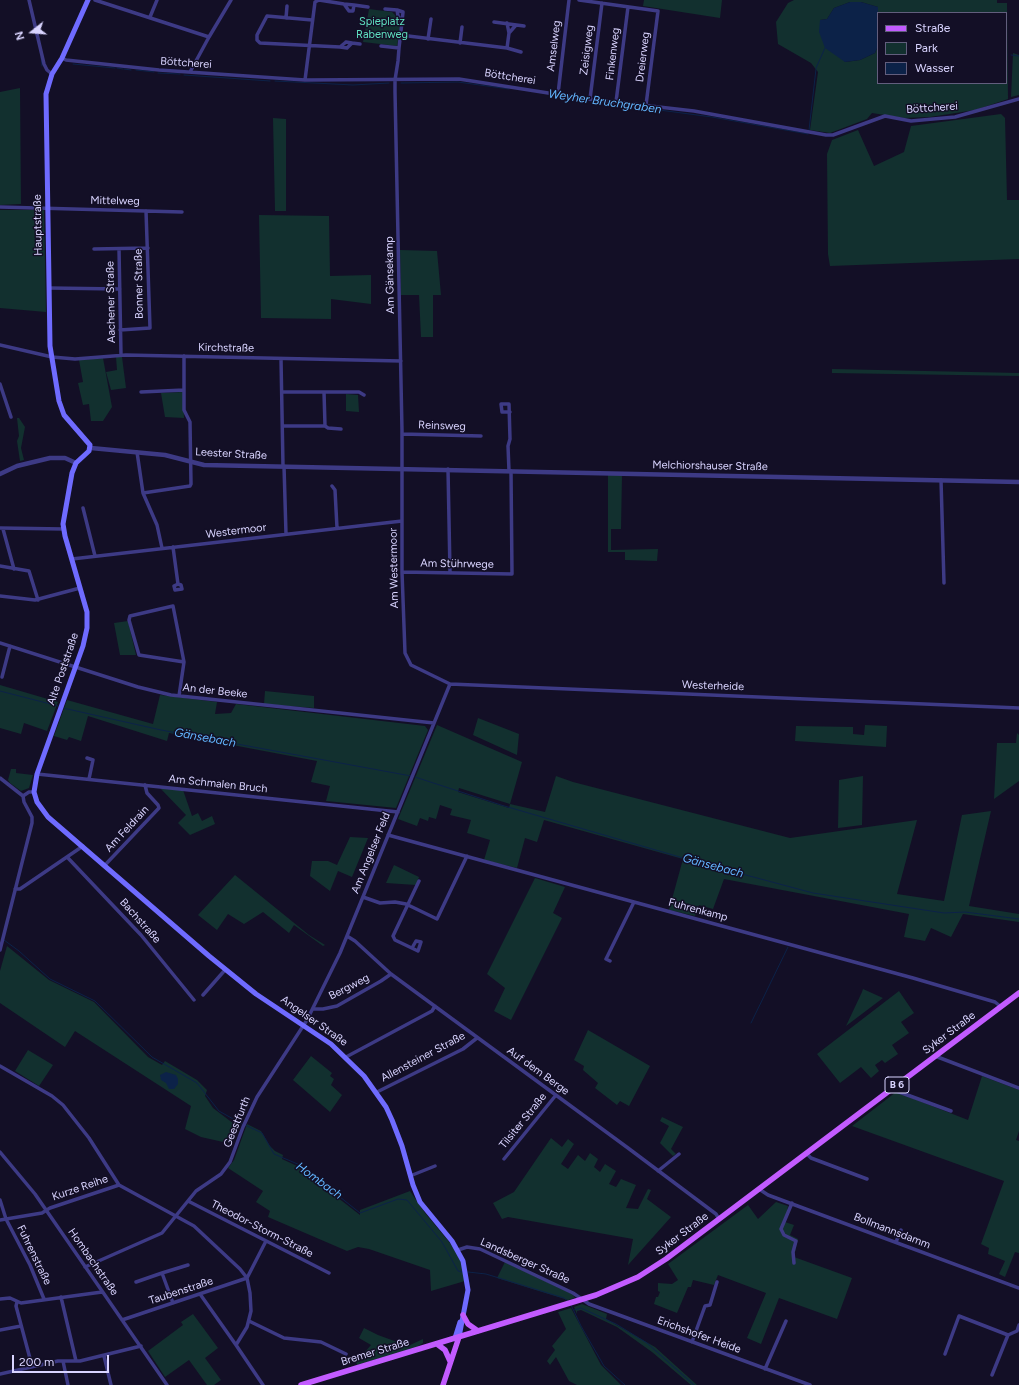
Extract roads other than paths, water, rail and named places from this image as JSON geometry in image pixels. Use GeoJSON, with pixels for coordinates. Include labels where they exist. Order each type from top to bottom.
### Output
{"type":"FeatureCollection","features":[{"type":"Feature","properties":{"kind":"main road","name":"Hauptstraße"},"geometry":{"type":"LineString","coordinates":[[88,0],[62,58],[52,74],[46,94],[47,208],[52,357],[59,401],[64,415],[87,439],[91,448]]}},
{"type":"Feature","properties":{"kind":"main road"},"geometry":{"type":"LineString","coordinates":[[76,463],[88,453],[91,448]]}},
{"type":"Feature","properties":{"kind":"main road","name":"Alte Poststraße"},"geometry":{"type":"LineString","coordinates":[[34,792],[37,774],[76,666],[88,628],[87,612],[64,529],[67,496],[72,473],[76,463]]}},
{"type":"Feature","properties":{"kind":"main road","name":"Angelser Straße"},"geometry":{"type":"LineString","coordinates":[[34,792],[41,810],[225,970],[256,994],[346,1057],[377,1092],[394,1124],[410,1176],[420,1202],[458,1250],[466,1273],[468,1290],[457,1338]]}},
{"type":"Feature","properties":{"kind":"main road","name":"Syker Straße"},"geometry":{"type":"LineString","coordinates":[[457,1338],[582,1300],[617,1287],[638,1277],[666,1259],[1000,1006],[1017,996]]}},
{"type":"Feature","properties":{"kind":"main road"},"geometry":{"type":"LineString","coordinates":[[462,1318],[478,1331]]}},
{"type":"Feature","properties":{"kind":"main road"},"geometry":{"type":"LineString","coordinates":[[443,1385],[457,1338]]}},
{"type":"Feature","properties":{"kind":"main road","name":"Bremer Straße"},"geometry":{"type":"LineString","coordinates":[[301,1385],[457,1338]]}},
{"type":"Feature","properties":{"kind":"main road"},"geometry":{"type":"LineString","coordinates":[[437,1344],[445,1350],[450,1359]]}},
{"type":"Feature","properties":{"kind":"street"},"geometry":{"type":"LineString","coordinates":[[29,0],[44,64],[47,70],[52,74]]}},
{"type":"Feature","properties":{"kind":"street"},"geometry":{"type":"LineString","coordinates":[[94,0],[209,36]]}},
{"type":"Feature","properties":{"kind":"street"},"geometry":{"type":"LineString","coordinates":[[150,17],[157,0]]}},
{"type":"Feature","properties":{"kind":"street"},"geometry":{"type":"LineString","coordinates":[[190,72],[209,36],[231,0]]}},
{"type":"Feature","properties":{"kind":"street"},"geometry":{"type":"LineString","coordinates":[[305,80],[315,2],[319,0],[344,4],[349,10],[353,11],[354,6],[368,7]]}},
{"type":"Feature","properties":{"kind":"street","name":"Amselweg"},"geometry":{"type":"LineString","coordinates":[[558,94],[569,0]]}},
{"type":"Feature","properties":{"kind":"street"},"geometry":{"type":"LineString","coordinates":[[580,0],[628,7]]}},
{"type":"Feature","properties":{"kind":"street","name":"Zeisigweg"},"geometry":{"type":"LineString","coordinates":[[590,99],[602,4]]}},
{"type":"Feature","properties":{"kind":"street"},"geometry":{"type":"LineString","coordinates":[[286,18],[287,6]]}},
{"type":"Feature","properties":{"kind":"street","name":"Dreierweg"},"geometry":{"type":"LineString","coordinates":[[628,7],[658,11],[646,105]]}},
{"type":"Feature","properties":{"kind":"street","name":"Finkenweg"},"geometry":{"type":"LineString","coordinates":[[616,102],[628,7]]}},
{"type":"Feature","properties":{"kind":"street","name":"Am Gänsekamp"},"geometry":{"type":"LineString","coordinates":[[385,9],[403,12],[395,80],[401,361],[401,468]]}},
{"type":"Feature","properties":{"kind":"street"},"geometry":{"type":"LineString","coordinates":[[312,20],[266,18],[257,40],[260,42],[340,47],[346,42],[360,44]]}},
{"type":"Feature","properties":{"kind":"street"},"geometry":{"type":"LineString","coordinates":[[428,39],[431,19]]}},
{"type":"Feature","properties":{"kind":"street"},"geometry":{"type":"LineString","coordinates":[[494,22],[524,26]]}},
{"type":"Feature","properties":{"kind":"street"},"geometry":{"type":"LineString","coordinates":[[507,23],[509,33],[507,48]]}},
{"type":"Feature","properties":{"kind":"street"},"geometry":{"type":"LineString","coordinates":[[509,33],[516,25]]}},
{"type":"Feature","properties":{"kind":"street"},"geometry":{"type":"LineString","coordinates":[[460,43],[462,27]]}},
{"type":"Feature","properties":{"kind":"street"},"geometry":{"type":"LineString","coordinates":[[400,35],[507,48],[521,52]]}},
{"type":"Feature","properties":{"kind":"street"},"geometry":{"type":"LineString","coordinates":[[381,46],[399,48]]}},
{"type":"Feature","properties":{"kind":"street","name":"Böttcherei"},"geometry":{"type":"LineString","coordinates":[[62,58],[80,62],[190,72],[305,80],[459,79],[590,99],[694,111],[833,135],[884,116],[911,120],[954,117],[1019,99]]}},
{"type":"Feature","properties":{"kind":"street","name":"Mittelweg"},"geometry":{"type":"LineString","coordinates":[[0,207],[182,212]]}},
{"type":"Feature","properties":{"kind":"street","name":"Bonner Straße"},"geometry":{"type":"LineString","coordinates":[[120,330],[150,328],[146,211]]}},
{"type":"Feature","properties":{"kind":"street","name":"Aachener Straße"},"geometry":{"type":"LineString","coordinates":[[94,249],[148,248]]}},
{"type":"Feature","properties":{"kind":"street","name":"Aachener Straße"},"geometry":{"type":"LineString","coordinates":[[119,249],[121,355]]}},
{"type":"Feature","properties":{"kind":"street"},"geometry":{"type":"LineString","coordinates":[[49,288],[120,289]]}},
{"type":"Feature","properties":{"kind":"street","name":"Kirchstraße"},"geometry":{"type":"LineString","coordinates":[[0,345],[52,357],[75,359],[121,355],[401,361]]}},
{"type":"Feature","properties":{"kind":"street"},"geometry":{"type":"LineString","coordinates":[[143,493],[190,486],[191,484],[190,422],[184,411],[184,356]]}},
{"type":"Feature","properties":{"kind":"street"},"geometry":{"type":"LineString","coordinates":[[281,358],[286,534]]}},
{"type":"Feature","properties":{"kind":"street"},"geometry":{"type":"LineString","coordinates":[[0,384],[11,417]]}},
{"type":"Feature","properties":{"kind":"street"},"geometry":{"type":"LineString","coordinates":[[141,392],[184,390]]}},
{"type":"Feature","properties":{"kind":"street"},"geometry":{"type":"LineString","coordinates":[[282,392],[359,392],[364,395]]}},
{"type":"Feature","properties":{"kind":"street"},"geometry":{"type":"LineString","coordinates":[[324,392],[325,426]]}},
{"type":"Feature","properties":{"kind":"street"},"geometry":{"type":"LineString","coordinates":[[510,412],[510,471]]}},
{"type":"Feature","properties":{"kind":"street"},"geometry":{"type":"LineString","coordinates":[[283,426],[325,426],[328,428],[341,429]]}},
{"type":"Feature","properties":{"kind":"street","name":"Reinsweg"},"geometry":{"type":"LineString","coordinates":[[402,434],[481,436]]}},
{"type":"Feature","properties":{"kind":"street","name":"Leester Straße"},"geometry":{"type":"LineString","coordinates":[[91,448],[165,455],[204,465],[401,468]]}},
{"type":"Feature","properties":{"kind":"street"},"geometry":{"type":"LineString","coordinates":[[137,452],[143,493],[157,525],[162,548]]}},
{"type":"Feature","properties":{"kind":"street"},"geometry":{"type":"LineString","coordinates":[[0,474],[17,466],[50,458],[65,458],[76,463]]}},
{"type":"Feature","properties":{"kind":"street","name":"Melchiorshauser Straße"},"geometry":{"type":"LineString","coordinates":[[401,468],[1019,482]]}},
{"type":"Feature","properties":{"kind":"street","name":"Am Westermoor"},"geometry":{"type":"LineString","coordinates":[[401,468],[402,572],[405,653],[411,665]]}},
{"type":"Feature","properties":{"kind":"street"},"geometry":{"type":"LineString","coordinates":[[448,469],[450,572]]}},
{"type":"Feature","properties":{"kind":"street","name":"Am Stührwege"},"geometry":{"type":"LineString","coordinates":[[402,572],[512,574],[510,471]]}},
{"type":"Feature","properties":{"kind":"street"},"geometry":{"type":"LineString","coordinates":[[941,480],[944,583]]}},
{"type":"Feature","properties":{"kind":"street"},"geometry":{"type":"LineString","coordinates":[[332,486],[335,490],[337,528]]}},
{"type":"Feature","properties":{"kind":"street"},"geometry":{"type":"LineString","coordinates":[[83,508],[95,556]]}},
{"type":"Feature","properties":{"kind":"street","name":"Westermoor"},"geometry":{"type":"LineString","coordinates":[[72,559],[402,521]]}},
{"type":"Feature","properties":{"kind":"street"},"geometry":{"type":"LineString","coordinates":[[14,569],[1,529],[64,529]]}},
{"type":"Feature","properties":{"kind":"street"},"geometry":{"type":"LineString","coordinates":[[173,547],[178,584]]}},
{"type":"Feature","properties":{"kind":"street"},"geometry":{"type":"LineString","coordinates":[[0,566],[29,571],[38,600]]}},
{"type":"Feature","properties":{"kind":"street"},"geometry":{"type":"LineString","coordinates":[[0,596],[38,600],[80,588]]}},
{"type":"Feature","properties":{"kind":"street"},"geometry":{"type":"LineString","coordinates":[[179,696],[184,662],[174,606],[130,616],[129,620],[139,655],[184,662]]}},
{"type":"Feature","properties":{"kind":"street","name":"An der Beeke"},"geometry":{"type":"LineString","coordinates":[[0,643],[154,692],[179,696],[434,723]]}},
{"type":"Feature","properties":{"kind":"street"},"geometry":{"type":"LineString","coordinates":[[2,677],[10,646]]}},
{"type":"Feature","properties":{"kind":"street","name":"Westerheide"},"geometry":{"type":"LineString","coordinates":[[411,665],[450,684],[1019,708]]}},
{"type":"Feature","properties":{"kind":"street","name":"Am Angelser Feld"},"geometry":{"type":"LineString","coordinates":[[303,1026],[313,1009],[347,936],[450,684]]}},
{"type":"Feature","properties":{"kind":"street"},"geometry":{"type":"LineString","coordinates":[[87,758],[93,760],[89,779]]}},
{"type":"Feature","properties":{"kind":"street","name":"Am Schmalen Bruch"},"geometry":{"type":"LineString","coordinates":[[37,774],[398,812]]}},
{"type":"Feature","properties":{"kind":"street"},"geometry":{"type":"LineString","coordinates":[[0,778],[23,796],[32,820],[0,950]]}},
{"type":"Feature","properties":{"kind":"street","name":"Am Feldrain"},"geometry":{"type":"LineString","coordinates":[[105,865],[159,808],[148,793],[145,785]]}},
{"type":"Feature","properties":{"kind":"street"},"geometry":{"type":"LineString","coordinates":[[23,796],[28,792],[34,792]]}},
{"type":"Feature","properties":{"kind":"street","name":"Fuhrenkamp"},"geometry":{"type":"LineString","coordinates":[[388,835],[977,996],[995,1002],[1000,1006]]}},
{"type":"Feature","properties":{"kind":"street"},"geometry":{"type":"LineString","coordinates":[[15,889],[20,889],[68,858],[83,846]]}},
{"type":"Feature","properties":{"kind":"street"},"geometry":{"type":"LineString","coordinates":[[363,897],[380,903],[395,902],[408,905],[437,919],[467,856]]}},
{"type":"Feature","properties":{"kind":"street","name":"Bachstraße"},"geometry":{"type":"LineString","coordinates":[[68,858],[141,935],[194,1000]]}},
{"type":"Feature","properties":{"kind":"street"},"geometry":{"type":"LineString","coordinates":[[412,948],[395,940],[393,936],[419,881]]}},
{"type":"Feature","properties":{"kind":"street"},"geometry":{"type":"LineString","coordinates":[[610,961],[606,959],[634,902]]}},
{"type":"Feature","properties":{"kind":"street","name":"Auf dem Berge"},"geometry":{"type":"LineString","coordinates":[[347,936],[356,941],[391,974],[713,1212],[719,1219]]}},
{"type":"Feature","properties":{"kind":"street"},"geometry":{"type":"LineString","coordinates":[[203,995],[225,970]]}},
{"type":"Feature","properties":{"kind":"street","name":"Bergweg"},"geometry":{"type":"LineString","coordinates":[[313,1009],[338,1006],[391,974]]}},
{"type":"Feature","properties":{"kind":"street"},"geometry":{"type":"LineString","coordinates":[[346,1057],[432,1011],[435,1006]]}},
{"type":"Feature","properties":{"kind":"street","name":"Geestfurth"},"geometry":{"type":"LineString","coordinates":[[85,1267],[162,1233],[201,1186],[221,1174],[235,1150],[244,1125],[265,1082],[303,1026]]}},
{"type":"Feature","properties":{"kind":"street","name":"Allensteiner Straße"},"geometry":{"type":"LineString","coordinates":[[377,1092],[463,1049],[477,1038]]}},
{"type":"Feature","properties":{"kind":"street"},"geometry":{"type":"LineString","coordinates":[[935,1056],[1019,1088]]}},
{"type":"Feature","properties":{"kind":"street"},"geometry":{"type":"LineString","coordinates":[[0,1066],[52,1096],[63,1105],[88,1138],[119,1184],[199,1230],[240,1268],[246,1278],[250,1293],[251,1311],[249,1321],[236,1345]]}},
{"type":"Feature","properties":{"kind":"street"},"geometry":{"type":"LineString","coordinates":[[891,1089],[951,1111]]}},
{"type":"Feature","properties":{"kind":"street","name":"Tilsiter Straße"},"geometry":{"type":"LineString","coordinates":[[504,1159],[556,1095]]}},
{"type":"Feature","properties":{"kind":"street","name":"Hombachstraße"},"geometry":{"type":"LineString","coordinates":[[0,1152],[46,1211],[167,1385]]}},
{"type":"Feature","properties":{"kind":"street"},"geometry":{"type":"LineString","coordinates":[[658,1172],[679,1154]]}},
{"type":"Feature","properties":{"kind":"street"},"geometry":{"type":"LineString","coordinates":[[806,1154],[811,1158],[867,1179]]}},
{"type":"Feature","properties":{"kind":"street"},"geometry":{"type":"LineString","coordinates":[[0,1159],[4,1156]]}},
{"type":"Feature","properties":{"kind":"street"},"geometry":{"type":"LineString","coordinates":[[410,1176],[435,1166]]}},
{"type":"Feature","properties":{"kind":"street","name":"Kurze Reihe"},"geometry":{"type":"LineString","coordinates":[[0,1220],[42,1214],[46,1211],[119,1184]]}},
{"type":"Feature","properties":{"kind":"street","name":"Bollmannsdamm"},"geometry":{"type":"LineString","coordinates":[[759,1189],[768,1195],[792,1202],[1019,1288]]}},
{"type":"Feature","properties":{"kind":"street","name":"Fuhrenstraße"},"geometry":{"type":"LineString","coordinates":[[0,1200],[6,1219],[30,1265],[44,1299]]}},
{"type":"Feature","properties":{"kind":"street","name":"Theodor-Storm-Straße"},"geometry":{"type":"LineString","coordinates":[[188,1200],[329,1273]]}},
{"type":"Feature","properties":{"kind":"street"},"geometry":{"type":"LineString","coordinates":[[792,1202],[781,1229],[784,1235],[796,1241],[793,1252],[794,1263]]}},
{"type":"Feature","properties":{"kind":"street"},"geometry":{"type":"LineString","coordinates":[[896,1242],[901,1230]]}},
{"type":"Feature","properties":{"kind":"street"},"geometry":{"type":"LineString","coordinates":[[246,1278],[266,1241]]}},
{"type":"Feature","properties":{"kind":"street","name":"Landsberger Straße"},"geometry":{"type":"LineString","coordinates":[[458,1250],[471,1247],[488,1252],[573,1293],[582,1300]]}},
{"type":"Feature","properties":{"kind":"street"},"geometry":{"type":"LineString","coordinates":[[136,1282],[188,1265]]}},
{"type":"Feature","properties":{"kind":"street"},"geometry":{"type":"LineString","coordinates":[[162,1273],[173,1303]]}},
{"type":"Feature","properties":{"kind":"street","name":"Taubenstraße"},"geometry":{"type":"LineString","coordinates":[[122,1320],[246,1278]]}},
{"type":"Feature","properties":{"kind":"street"},"geometry":{"type":"LineString","coordinates":[[692,1342],[705,1306],[710,1305],[717,1282]]}},
{"type":"Feature","properties":{"kind":"street"},"geometry":{"type":"LineString","coordinates":[[0,1299],[10,1298],[17,1302],[102,1292]]}},
{"type":"Feature","properties":{"kind":"street"},"geometry":{"type":"LineString","coordinates":[[200,1294],[263,1385]]}},
{"type":"Feature","properties":{"kind":"street"},"geometry":{"type":"LineString","coordinates":[[62,1297],[76,1361]]}},
{"type":"Feature","properties":{"kind":"street","name":"Erichshofer Heide"},"geometry":{"type":"LineString","coordinates":[[582,1300],[589,1304],[810,1385]]}},
{"type":"Feature","properties":{"kind":"street"},"geometry":{"type":"LineString","coordinates":[[17,1302],[16,1306],[32,1366]]}},
{"type":"Feature","properties":{"kind":"street"},"geometry":{"type":"LineString","coordinates":[[945,1354],[959,1316],[1008,1335]]}},
{"type":"Feature","properties":{"kind":"street"},"geometry":{"type":"LineString","coordinates":[[249,1321],[284,1338],[321,1342],[346,1354]]}},
{"type":"Feature","properties":{"kind":"street"},"geometry":{"type":"LineString","coordinates":[[765,1369],[786,1321]]}},
{"type":"Feature","properties":{"kind":"street"},"geometry":{"type":"LineString","coordinates":[[992,1375],[1008,1335],[1017,1331],[1019,1325]]}},
{"type":"Feature","properties":{"kind":"street"},"geometry":{"type":"LineString","coordinates":[[0,1330],[21,1326]]}},
{"type":"Feature","properties":{"kind":"street"},"geometry":{"type":"LineString","coordinates":[[0,1374],[32,1366],[104,1356],[141,1346]]}},
{"type":"Feature","properties":{"kind":"street"},"geometry":{"type":"LineString","coordinates":[[104,1356],[111,1385]]}},
{"type":"Feature","properties":{"kind":"street"},"geometry":{"type":"LineString","coordinates":[[63,1361],[68,1385]]}},
{"type":"Feature","properties":{"kind":"water"},"geometry":{"type":"Polygon","coordinates":[[[850,2],[861,2],[878,7],[877,48],[875,53],[860,60],[845,62],[825,48],[819,32],[820,20],[827,19],[834,8],[850,2]]]}},
{"type":"Feature","properties":{"kind":"water"},"geometry":{"type":"Polygon","coordinates":[[[166,1072],[176,1075],[178,1079],[178,1084],[174,1089],[169,1089],[166,1083],[161,1080],[160,1075],[166,1072]]]}},
{"type":"Feature","properties":{"kind":"waterway","name":"Weyher Bruchgraben"},"geometry":{"type":"LineString","coordinates":[[816,68],[825,48]]}},
{"type":"Feature","properties":{"kind":"waterway","name":"Weyher Bruchgraben"},"geometry":{"type":"LineString","coordinates":[[1011,55],[1019,56]]}},
{"type":"Feature","properties":{"kind":"waterway","name":"Weyher Bruchgraben"},"geometry":{"type":"LineString","coordinates":[[41,57],[42,66]]}},
{"type":"Feature","properties":{"kind":"waterway","name":"Weyher Bruchgraben"},"geometry":{"type":"LineString","coordinates":[[73,64],[115,68]]}},
{"type":"Feature","properties":{"kind":"waterway","name":"Weyher Bruchgraben"},"geometry":{"type":"LineString","coordinates":[[117,68],[123,69]]}},
{"type":"Feature","properties":{"kind":"waterway","name":"Weyher Bruchgraben"},"geometry":{"type":"LineString","coordinates":[[124,69],[131,70]]}},
{"type":"Feature","properties":{"kind":"waterway","name":"Weyher Bruchgraben"},"geometry":{"type":"LineString","coordinates":[[809,130],[816,69]]}},
{"type":"Feature","properties":{"kind":"waterway","name":"Weyher Bruchgraben"},"geometry":{"type":"LineString","coordinates":[[136,70],[154,72]]}},
{"type":"Feature","properties":{"kind":"waterway","name":"Weyher Bruchgraben"},"geometry":{"type":"LineString","coordinates":[[158,73],[180,74]]}},
{"type":"Feature","properties":{"kind":"waterway","name":"Weyher Bruchgraben"},"geometry":{"type":"LineString","coordinates":[[184,75],[270,81]]}},
{"type":"Feature","properties":{"kind":"waterway","name":"Weyher Bruchgraben"},"geometry":{"type":"LineString","coordinates":[[275,81],[353,85],[389,83]]}},
{"type":"Feature","properties":{"kind":"waterway","name":"Weyher Bruchgraben"},"geometry":{"type":"LineString","coordinates":[[401,83],[458,82],[509,89]]}},
{"type":"Feature","properties":{"kind":"waterway","name":"Weyher Bruchgraben"},"geometry":{"type":"LineString","coordinates":[[569,98],[712,117],[808,134]]}},
{"type":"Feature","properties":{"kind":"waterway","name":"Gänsebach"},"geometry":{"type":"LineString","coordinates":[[0,691],[58,706]]}},
{"type":"Feature","properties":{"kind":"waterway","name":"Gänsebach"},"geometry":{"type":"LineString","coordinates":[[63,708],[161,730],[411,776]]}},
{"type":"Feature","properties":{"kind":"waterway","name":"Gänsebach"},"geometry":{"type":"LineString","coordinates":[[415,777],[501,805],[690,860],[813,893],[944,913],[965,912],[1019,919]]}},
{"type":"Feature","properties":{"kind":"waterway","name":"Hombach"},"geometry":{"type":"LineString","coordinates":[[4,940],[19,951],[50,979],[95,1001],[152,1057],[197,1083],[219,1111],[242,1124]]}},
{"type":"Feature","properties":{"kind":"waterway"},"geometry":{"type":"LineString","coordinates":[[751,1023],[788,947]]}},
{"type":"Feature","properties":{"kind":"waterway","name":"Hombach"},"geometry":{"type":"LineString","coordinates":[[245,1125],[262,1133],[274,1154],[300,1165],[360,1213],[398,1199],[407,1200],[442,1242],[458,1271],[463,1272]]}},
{"type":"Feature","properties":{"kind":"waterway","name":"Hombach"},"geometry":{"type":"LineString","coordinates":[[468,1272],[486,1274],[564,1298],[569,1302]]}},
{"type":"Feature","properties":{"kind":"waterway","name":"Hombach"},"geometry":{"type":"LineString","coordinates":[[571,1305],[604,1366],[625,1385]]}},
{"type":"Feature","properties":{"kind":"waterway"},"geometry":{"type":"LineString","coordinates":[[574,1310],[581,1308],[616,1324],[647,1343],[694,1385]]}},
{"type":"Feature","properties":{"kind":"park label","name":"Spieplatz Rabenweg"},"geometry":{"type":"Point","coordinates":[382,28]}}]}
